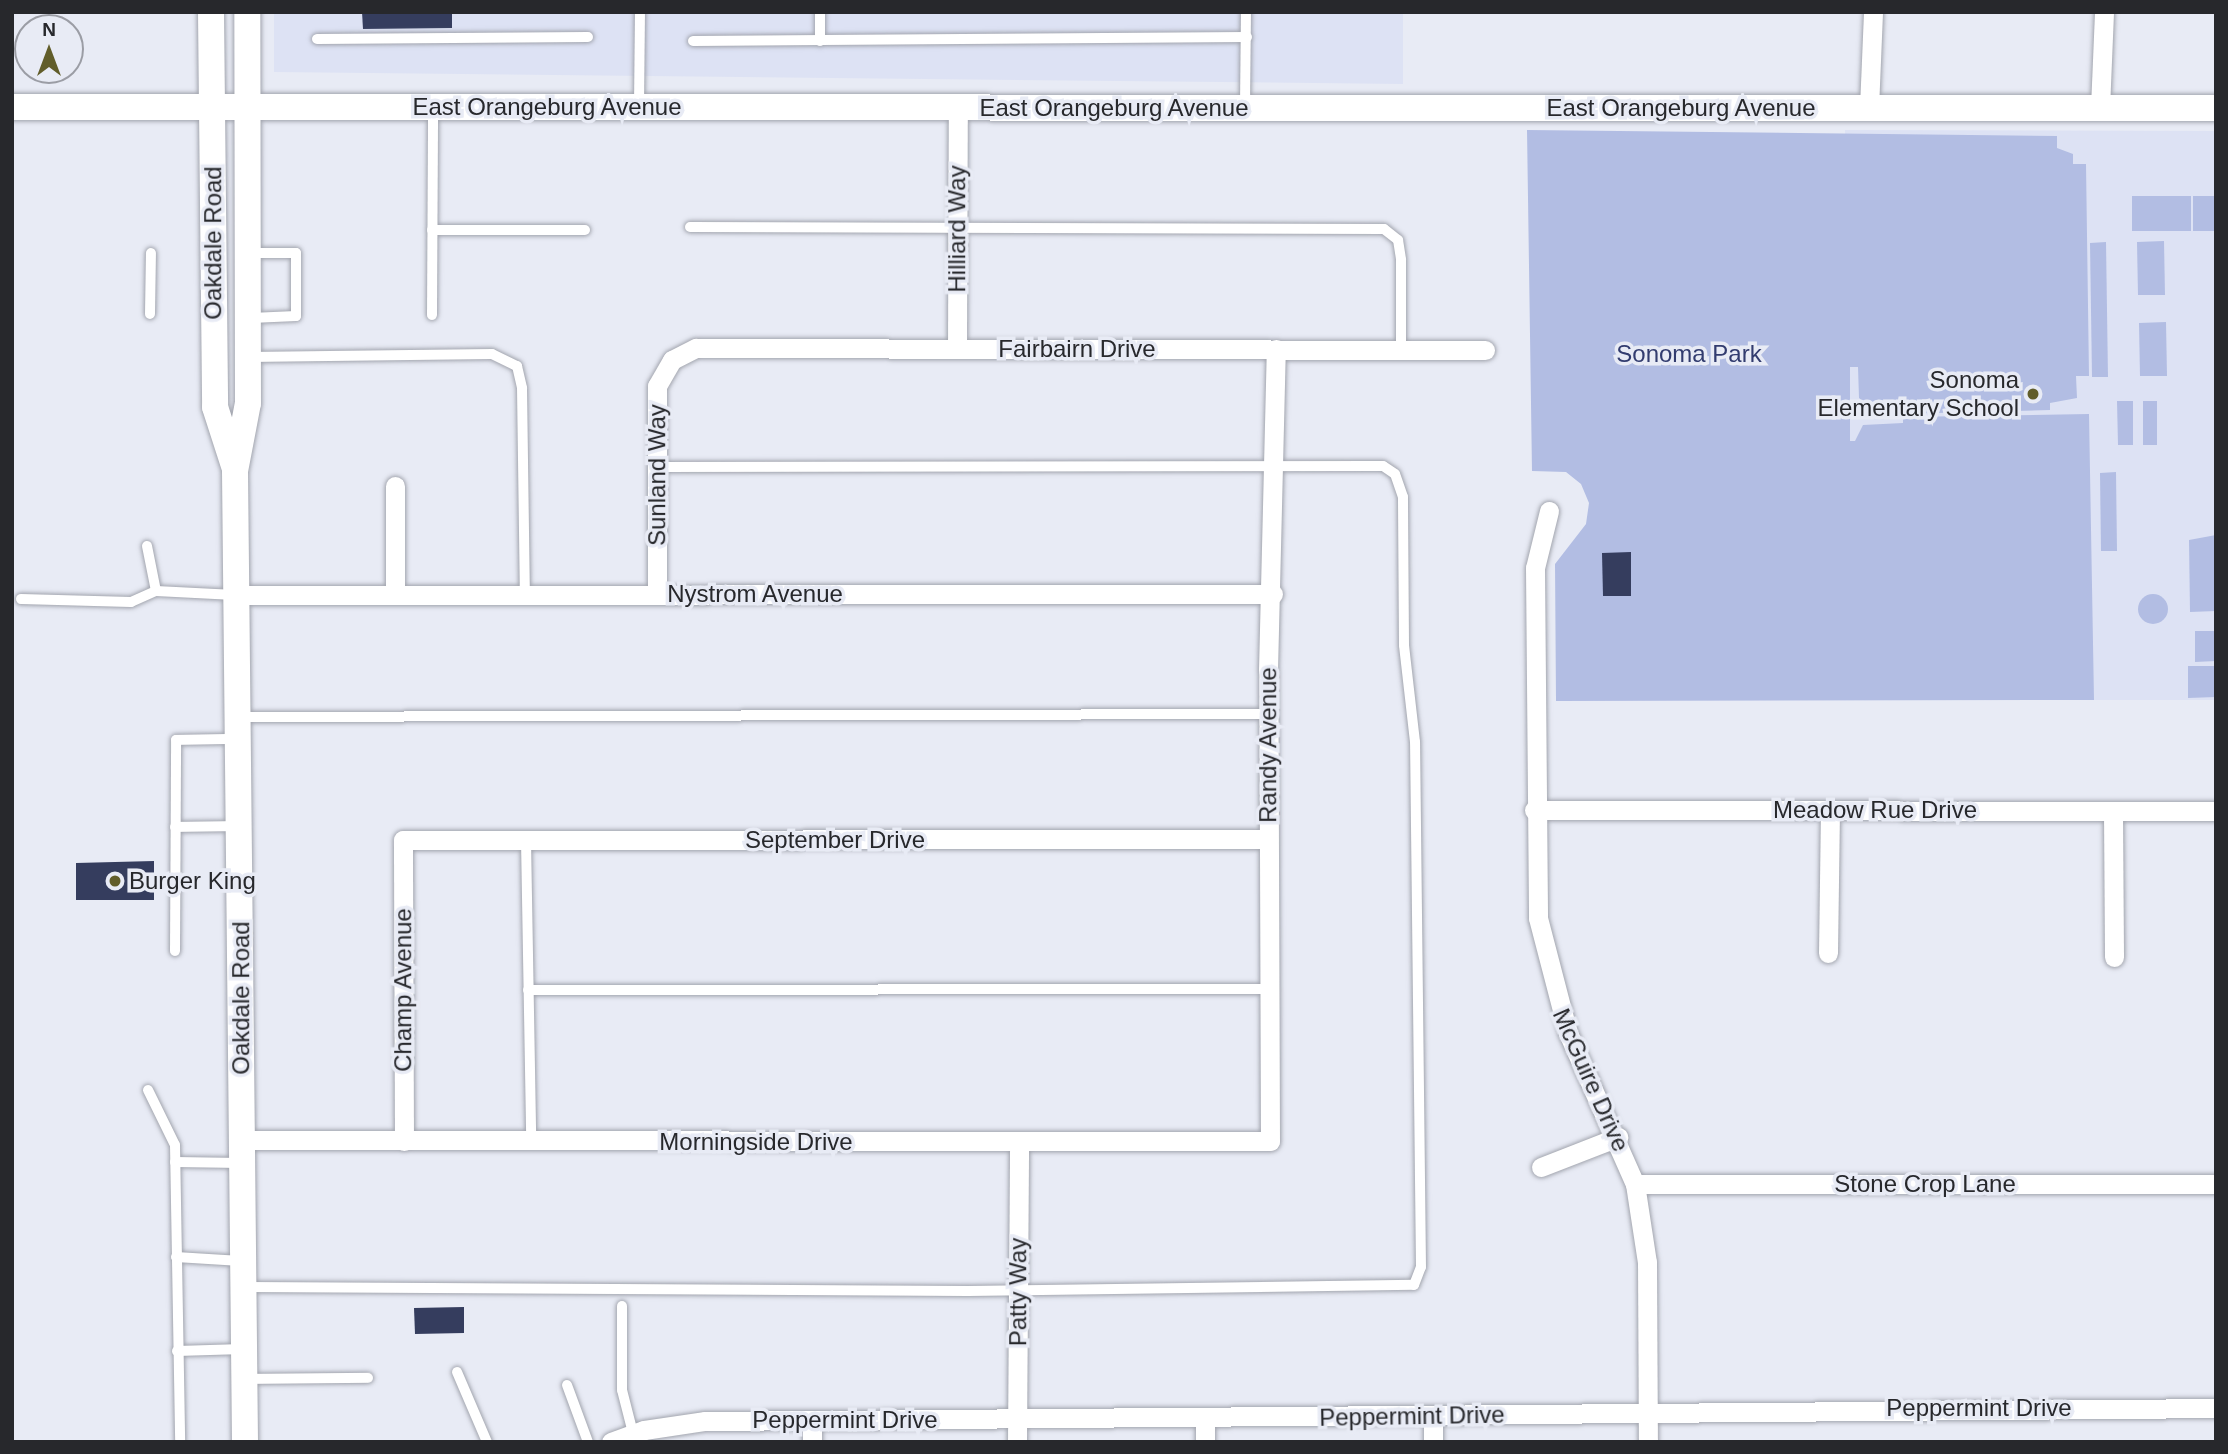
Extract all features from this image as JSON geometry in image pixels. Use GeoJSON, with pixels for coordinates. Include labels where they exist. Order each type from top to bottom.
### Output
{"type":"FeatureCollection","features":[{"type":"Feature","properties":{"kind":"street","name":"Oakdale Road"},"geometry":{"type":"LineString","coordinates":[[211,12],[215,407],[235,471]]}},
{"type":"Feature","properties":{"kind":"street","name":"Oakdale Road"},"geometry":{"type":"LineString","coordinates":[[245,1442],[240,728],[235,471],[248,403],[247,12]]}},
{"type":"Feature","properties":{"kind":"street"},"geometry":{"type":"LineString","coordinates":[[1869,108],[1873,12]]}},
{"type":"Feature","properties":{"kind":"street"},"geometry":{"type":"LineString","coordinates":[[2100,108],[2104,12]]}},
{"type":"Feature","properties":{"kind":"street","name":"East Orangeburg Avenue"},"geometry":{"type":"LineString","coordinates":[[12,107],[2216,108]]}},
{"type":"Feature","properties":{"kind":"street","name":"Hilliard Way"},"geometry":{"type":"LineString","coordinates":[[957,349],[958,109]]}},
{"type":"Feature","properties":{"kind":"street","name":"Fairbairn Drive"},"geometry":{"type":"LineString","coordinates":[[672,360],[696,348],[1485,350]]}},
{"type":"Feature","properties":{"kind":"street","name":"Randy Avenue"},"geometry":{"type":"LineString","coordinates":[[1270,1141],[1268,715],[1273,594],[1276,349]]}},
{"type":"Feature","properties":{"kind":"street","name":"Sunland Way"},"geometry":{"type":"LineString","coordinates":[[657,594],[657,386],[672,360]]}},
{"type":"Feature","properties":{"kind":"street"},"geometry":{"type":"LineString","coordinates":[[395,486],[395,593]]}},
{"type":"Feature","properties":{"kind":"street","name":"McGuire Drive"},"geometry":{"type":"LineString","coordinates":[[1549,511],[1535,568],[1535,882],[1545,959],[1567,1033],[1618,1138],[1635,1184],[1647,1262],[1648,1442]]}},
{"type":"Feature","properties":{"kind":"street","name":"Nystrom Avenue"},"geometry":{"type":"LineString","coordinates":[[237,595],[1273,594]]}},
{"type":"Feature","properties":{"kind":"street","name":"Meadow Rue Drive"},"geometry":{"type":"LineString","coordinates":[[1534,810],[2216,811]]}},
{"type":"Feature","properties":{"kind":"street"},"geometry":{"type":"LineString","coordinates":[[1828,953],[1830,810]]}},
{"type":"Feature","properties":{"kind":"street"},"geometry":{"type":"LineString","coordinates":[[2113,811],[2114,957]]}},
{"type":"Feature","properties":{"kind":"street","name":"September Drive"},"geometry":{"type":"LineString","coordinates":[[402,840],[1268,839]]}},
{"type":"Feature","properties":{"kind":"street","name":"Champ Avenue"},"geometry":{"type":"LineString","coordinates":[[402,840],[404,1141]]}},
{"type":"Feature","properties":{"kind":"street"},"geometry":{"type":"LineString","coordinates":[[1541,1167],[1618,1138]]}},
{"type":"Feature","properties":{"kind":"street","name":"Morningside Drive"},"geometry":{"type":"LineString","coordinates":[[242,1152],[404,1141],[1270,1141]]}},
{"type":"Feature","properties":{"kind":"street","name":"Patty Way"},"geometry":{"type":"LineString","coordinates":[[1017,1442],[1019,1143]]}},
{"type":"Feature","properties":{"kind":"street","name":"Stone Crop Lane"},"geometry":{"type":"LineString","coordinates":[[1635,1184],[2216,1184]]}},
{"type":"Feature","properties":{"kind":"street","name":"Peppermint Drive"},"geometry":{"type":"LineString","coordinates":[[611,1442],[634,1433],[705,1421],[2216,1408]]}},
{"type":"Feature","properties":{"kind":"street"},"geometry":{"type":"LineString","coordinates":[[1433,1416],[1433,1442]]}},
{"type":"Feature","properties":{"kind":"street"},"geometry":{"type":"LineString","coordinates":[[1205,1418],[1205,1442]]}},
{"type":"Feature","properties":{"kind":"street"},"geometry":{"type":"LineString","coordinates":[[812,1421],[812,1442]]}},
{"type":"Feature","properties":{"kind":"lane"},"geometry":{"type":"LineString","coordinates":[[639,107],[640,12]]}},
{"type":"Feature","properties":{"kind":"lane"},"geometry":{"type":"LineString","coordinates":[[820,12],[820,41]]}},
{"type":"Feature","properties":{"kind":"lane"},"geometry":{"type":"LineString","coordinates":[[1245,107],[1246,12]]}},
{"type":"Feature","properties":{"kind":"lane"},"geometry":{"type":"LineString","coordinates":[[317,39],[588,37]]}},
{"type":"Feature","properties":{"kind":"lane"},"geometry":{"type":"LineString","coordinates":[[693,41],[1247,37]]}},
{"type":"Feature","properties":{"kind":"lane"},"geometry":{"type":"LineString","coordinates":[[432,315],[433,106]]}},
{"type":"Feature","properties":{"kind":"lane"},"geometry":{"type":"LineString","coordinates":[[690,227],[958,224],[1384,229],[1398,240],[1401,260],[1401,350]]}},
{"type":"Feature","properties":{"kind":"lane"},"geometry":{"type":"LineString","coordinates":[[432,230],[586,230]]}},
{"type":"Feature","properties":{"kind":"lane"},"geometry":{"type":"LineString","coordinates":[[150,314],[151,253]]}},
{"type":"Feature","properties":{"kind":"lane"},"geometry":{"type":"LineString","coordinates":[[247,253],[296,253],[296,316],[247,318]]}},
{"type":"Feature","properties":{"kind":"lane"},"geometry":{"type":"LineString","coordinates":[[248,357],[492,354],[517,366],[522,388],[524,594]]}},
{"type":"Feature","properties":{"kind":"lane"},"geometry":{"type":"LineString","coordinates":[[242,1287],[1397,1289],[1414,1285],[1421,1267],[1415,742],[1404,645],[1403,497],[1395,474],[1383,466],[657,467]]}},
{"type":"Feature","properties":{"kind":"lane"},"geometry":{"type":"LineString","coordinates":[[147,546],[156,592]]}},
{"type":"Feature","properties":{"kind":"lane"},"geometry":{"type":"LineString","coordinates":[[21,599],[131,602],[156,592],[237,595]]}},
{"type":"Feature","properties":{"kind":"lane"},"geometry":{"type":"LineString","coordinates":[[174,951],[176,740],[240,728],[1268,715]]}},
{"type":"Feature","properties":{"kind":"lane"},"geometry":{"type":"LineString","coordinates":[[175,827],[240,825]]}},
{"type":"Feature","properties":{"kind":"lane"},"geometry":{"type":"LineString","coordinates":[[526,840],[531,1141]]}},
{"type":"Feature","properties":{"kind":"lane"},"geometry":{"type":"LineString","coordinates":[[528,990],[1269,989]]}},
{"type":"Feature","properties":{"kind":"lane"},"geometry":{"type":"LineString","coordinates":[[148,1090],[175,1145],[180,1442]]}},
{"type":"Feature","properties":{"kind":"lane"},"geometry":{"type":"LineString","coordinates":[[175,1162],[242,1152]]}},
{"type":"Feature","properties":{"kind":"lane"},"geometry":{"type":"LineString","coordinates":[[176,1256],[242,1261]]}},
{"type":"Feature","properties":{"kind":"lane"},"geometry":{"type":"LineString","coordinates":[[622,1306],[622,1390],[634,1433]]}},
{"type":"Feature","properties":{"kind":"lane"},"geometry":{"type":"LineString","coordinates":[[177,1351],[243,1349]]}},
{"type":"Feature","properties":{"kind":"lane"},"geometry":{"type":"LineString","coordinates":[[457,1372],[487,1442]]}},
{"type":"Feature","properties":{"kind":"lane"},"geometry":{"type":"LineString","coordinates":[[244,1379],[368,1378]]}},
{"type":"Feature","properties":{"kind":"lane"},"geometry":{"type":"LineString","coordinates":[[566,1385],[587,1442]]}},
{"type":"Feature","properties":{"kind":"shaded area"},"geometry":{"type":"Polygon","coordinates":[[[274,12],[1403,12],[1403,84],[274,72],[274,12]]]}},
{"type":"Feature","properties":{"kind":"shaded area","name":"Sonoma Elementary School"},"geometry":{"type":"Polygon","coordinates":[[[1845,130],[2216,131],[2216,700],[1854,700],[1845,130]]]}},
{"type":"Feature","properties":{"kind":"green space","name":"Sonoma Park"},"geometry":{"type":"Polygon","coordinates":[[[1527,130],[2057,136],[2057,148],[2073,154],[2073,164],[2086,164],[2089,376],[2076,376],[2077,398],[2050,403],[2050,410],[1897,414],[1896,403],[1865,403],[1859,398],[1858,367],[1850,367],[1850,441],[1855,441],[1863,425],[1903,423],[1903,417],[2089,414],[2094,700],[1556,701],[1555,564],[1586,524],[1589,503],[1581,484],[1566,472],[1532,471],[1527,130]]]}},
{"type":"Feature","properties":{"kind":"green space"},"geometry":{"type":"Polygon","coordinates":[[[2132,196],[2191,196],[2191,231],[2132,231],[2132,196]]]}},
{"type":"Feature","properties":{"kind":"green space"},"geometry":{"type":"Polygon","coordinates":[[[2193,196],[2216,196],[2216,231],[2193,231],[2193,196]]]}},
{"type":"Feature","properties":{"kind":"green space"},"geometry":{"type":"Polygon","coordinates":[[[2164,241],[2165,295],[2138,295],[2137,242],[2164,241]]]}},
{"type":"Feature","properties":{"kind":"green space"},"geometry":{"type":"Polygon","coordinates":[[[2106,242],[2108,377],[2092,377],[2090,243],[2106,242]]]}},
{"type":"Feature","properties":{"kind":"green space"},"geometry":{"type":"Polygon","coordinates":[[[2166,322],[2167,376],[2140,376],[2139,323],[2166,322]]]}},
{"type":"Feature","properties":{"kind":"green space"},"geometry":{"type":"Polygon","coordinates":[[[2117,401],[2133,401],[2133,445],[2118,445],[2117,401]]]}},
{"type":"Feature","properties":{"kind":"green space"},"geometry":{"type":"Polygon","coordinates":[[[2143,401],[2157,401],[2157,445],[2143,445],[2143,401]]]}},
{"type":"Feature","properties":{"kind":"green space"},"geometry":{"type":"Polygon","coordinates":[[[2116,472],[2117,551],[2101,551],[2100,473],[2116,472]]]}},
{"type":"Feature","properties":{"kind":"green space"},"geometry":{"type":"Polygon","coordinates":[[[2216,535],[2216,611],[2190,612],[2189,540],[2216,535]]]}},
{"type":"Feature","properties":{"kind":"green space"},"geometry":{"type":"Polygon","coordinates":[[[2153,594],[2164,598],[2168,609],[2164,620],[2153,624],[2142,620],[2138,609],[2142,598],[2153,594]]]}},
{"type":"Feature","properties":{"kind":"green space"},"geometry":{"type":"Polygon","coordinates":[[[2195,631],[2216,631],[2216,661],[2195,662],[2195,631]]]}},
{"type":"Feature","properties":{"kind":"green space"},"geometry":{"type":"Polygon","coordinates":[[[2188,666],[2216,666],[2216,697],[2188,698],[2188,666]]]}},
{"type":"Feature","properties":{"kind":"building"},"geometry":{"type":"Polygon","coordinates":[[[362,12],[452,12],[452,28],[363,29],[362,12]]]}},
{"type":"Feature","properties":{"kind":"building"},"geometry":{"type":"Polygon","coordinates":[[[1631,552],[1631,596],[1603,596],[1602,553],[1631,552]]]}},
{"type":"Feature","properties":{"kind":"building","name":"Burger King"},"geometry":{"type":"Polygon","coordinates":[[[154,861],[154,900],[76,900],[76,863],[154,861]]]}},
{"type":"Feature","properties":{"kind":"building"},"geometry":{"type":"Polygon","coordinates":[[[464,1307],[464,1333],[415,1334],[414,1308],[464,1307]]]}},
{"type":"Feature","properties":{"kind":"place","name":"Sonoma Elementary School"},"geometry":{"type":"Point","coordinates":[2033,394]}},
{"type":"Feature","properties":{"kind":"place","name":"Burger King"},"geometry":{"type":"Point","coordinates":[115,881]}}]}
